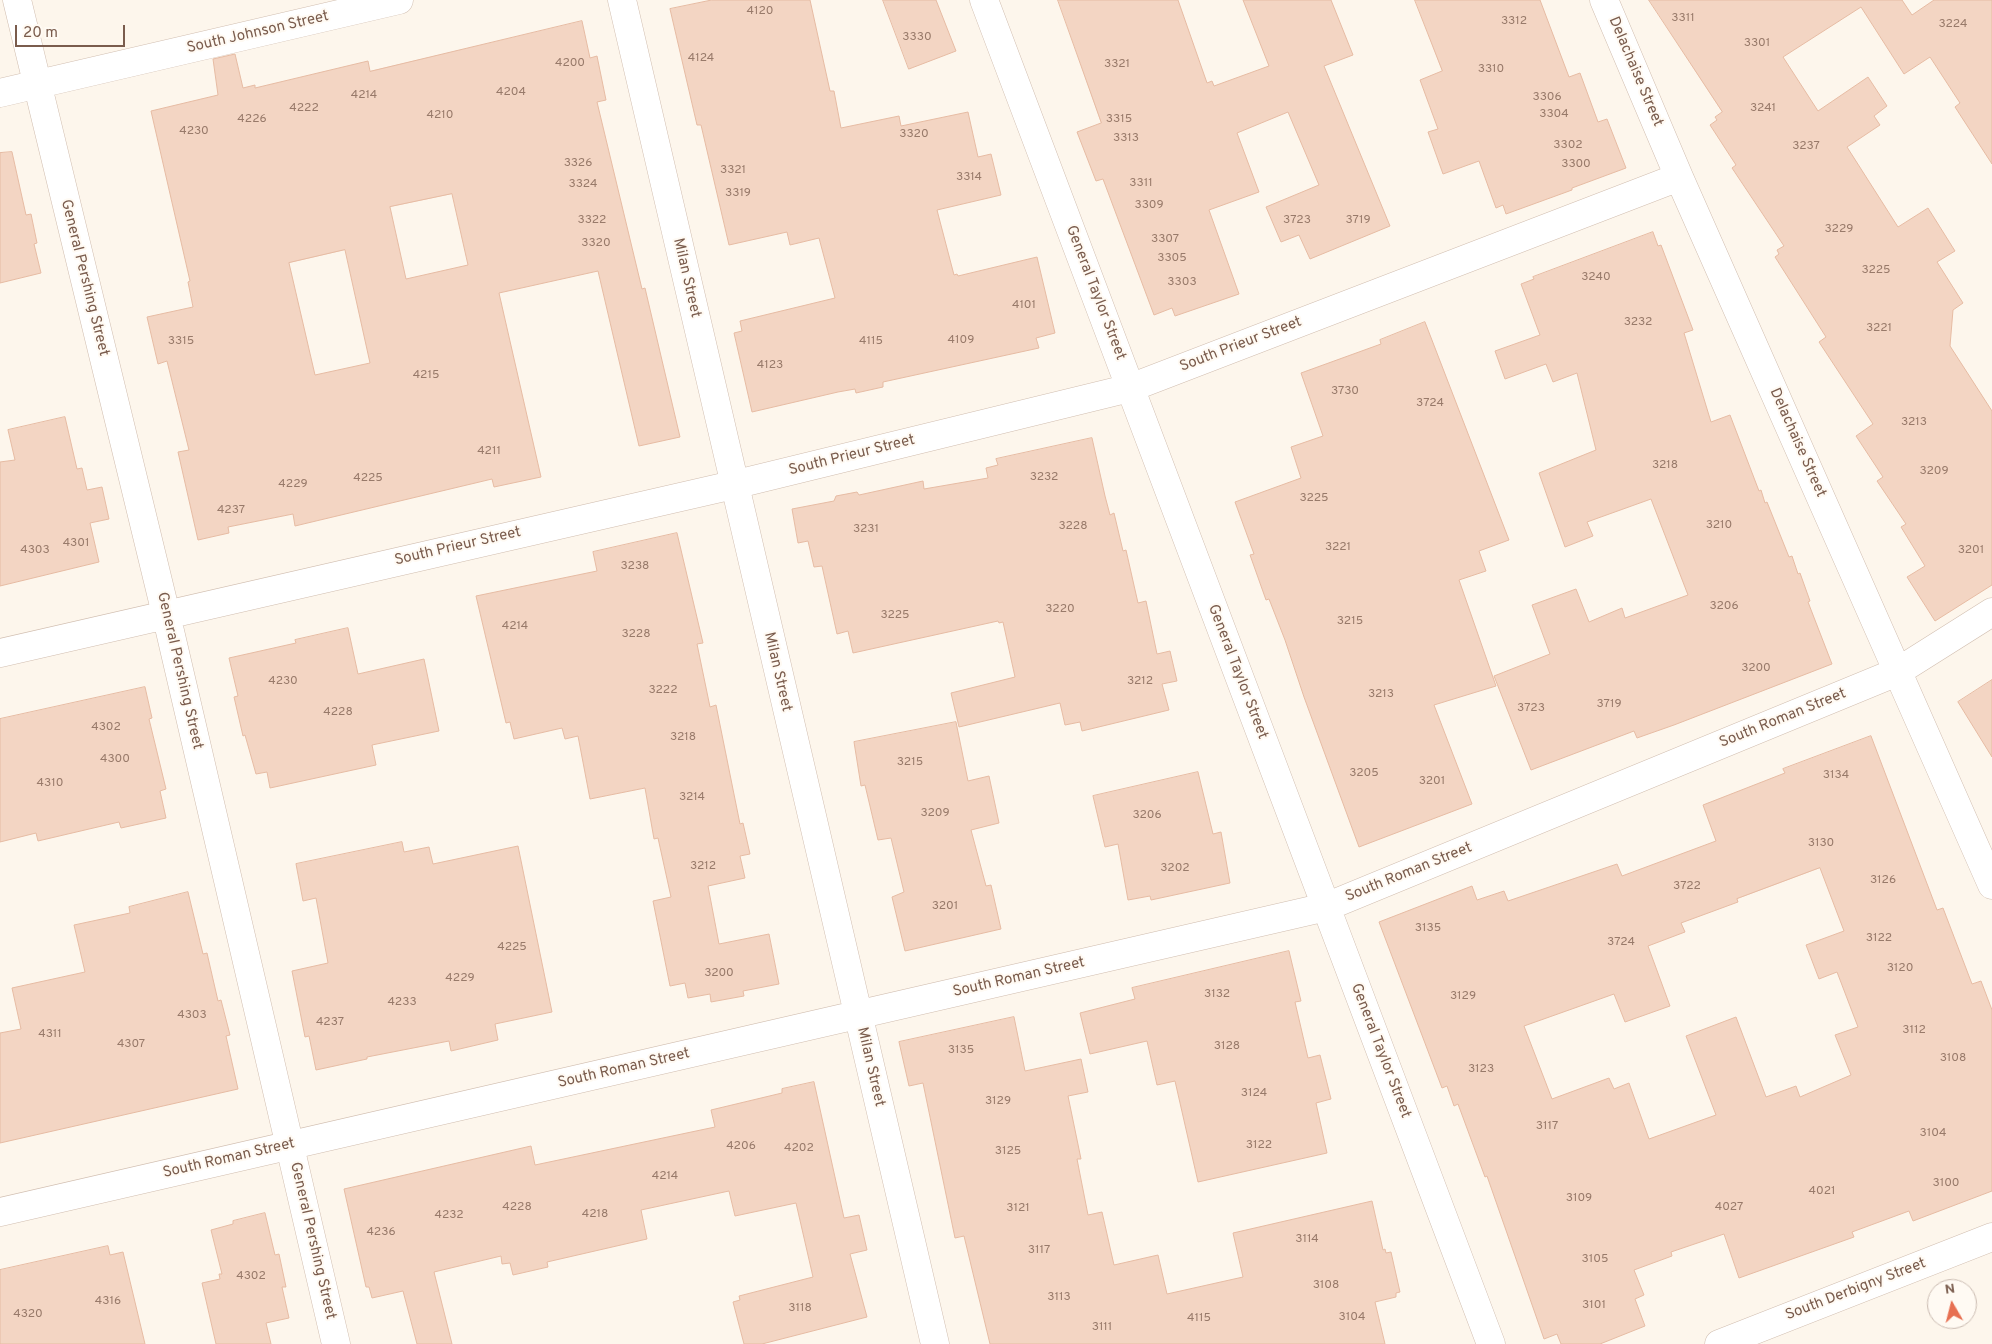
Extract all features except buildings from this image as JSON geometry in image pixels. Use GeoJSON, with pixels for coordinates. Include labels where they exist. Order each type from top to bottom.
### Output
{"type":"FeatureCollection","features":[{"type":"Feature","properties":{"kind":"street","name":"General Pershing Street"},"geometry":{"type":"LineString","coordinates":[[17,0],[166,614],[336,1344]]}},
{"type":"Feature","properties":{"kind":"street","name":"South Johnson Street"},"geometry":{"type":"LineString","coordinates":[[0,93],[399,0]]}},
{"type":"Feature","properties":{"kind":"street","name":"Milan Street"},"geometry":{"type":"LineString","coordinates":[[622,0],[733,485],[935,1344]]}},
{"type":"Feature","properties":{"kind":"street","name":"General Taylor Street"},"geometry":{"type":"LineString","coordinates":[[984,0],[1491,1344]]}},
{"type":"Feature","properties":{"kind":"street","name":"Delachaise Street"},"geometry":{"type":"LineString","coordinates":[[1604,0],[1679,177],[1992,885]]}},
{"type":"Feature","properties":{"kind":"street","name":"South Prieur Street"},"geometry":{"type":"LineString","coordinates":[[0,653],[733,485],[1130,388],[1679,177]]}},
{"type":"Feature","properties":{"kind":"street","name":"South Roman Street"},"geometry":{"type":"LineString","coordinates":[[0,1212],[1326,907],[1897,672],[1992,612]]}},
{"type":"Feature","properties":{"kind":"street","name":"South Derbigny Street"},"geometry":{"type":"LineString","coordinates":[[1720,1344],[1992,1237]]}}]}
